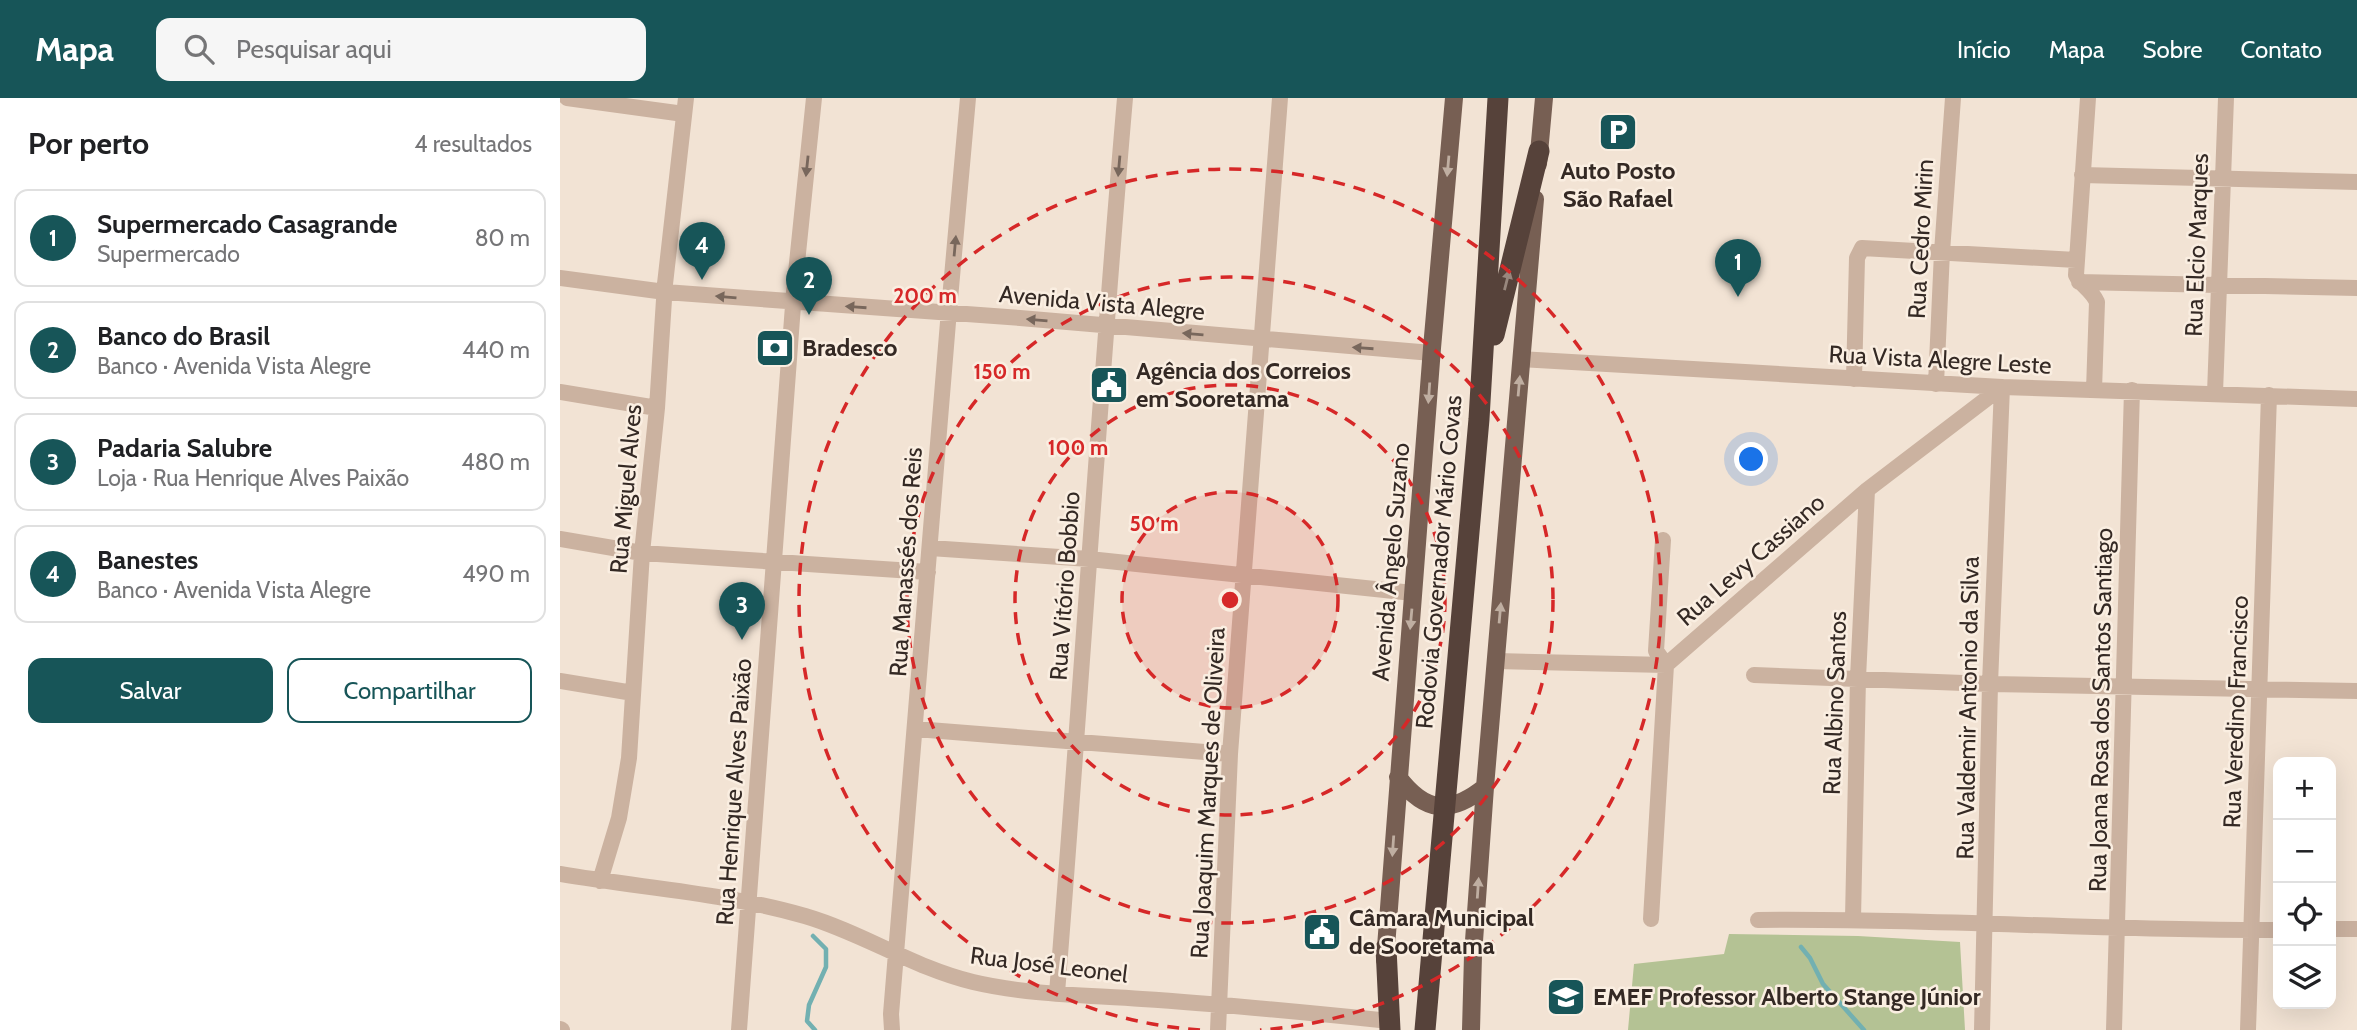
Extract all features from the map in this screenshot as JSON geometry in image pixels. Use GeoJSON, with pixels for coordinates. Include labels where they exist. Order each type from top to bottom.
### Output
{"type":"FeatureCollection","features":[{"type":"Feature","properties":{"kind":"highway","name":"Rodovia Governador Mário Covas"},"geometry":{"type":"LineString","coordinates":[[1425,1030],[1479,419],[1497,98]]}},
{"type":"Feature","properties":{"kind":"highway"},"geometry":{"type":"LineString","coordinates":[[1479,419],[1496,323],[1539,151]]}},
{"type":"Feature","properties":{"kind":"highway"},"geometry":{"type":"LineString","coordinates":[[1383,1027],[1386,948]]}},
{"type":"Feature","properties":{"kind":"main road","name":"Avenida Ângelo Suzano"},"geometry":{"type":"LineString","coordinates":[[1386,948],[1454,98]]}},
{"type":"Feature","properties":{"kind":"main road"},"geometry":{"type":"LineString","coordinates":[[1471,1030],[1473,955],[1485,787],[1544,98]]}},
{"type":"Feature","properties":{"kind":"main road"},"geometry":{"type":"LineString","coordinates":[[1398,777],[1409,792],[1425,803],[1443,808],[1473,797],[1485,787]]}},
{"type":"Feature","properties":{"kind":"street"},"geometry":{"type":"LineString","coordinates":[[567,98],[685,106]]}},
{"type":"Feature","properties":{"kind":"street","name":"Rua Henrique Alves Paixão"},"geometry":{"type":"LineString","coordinates":[[739,1030],[794,303],[814,98]]}},
{"type":"Feature","properties":{"kind":"street","name":"Rua Manassés dos Reis"},"geometry":{"type":"LineString","coordinates":[[892,1030],[891,1014],[948,313],[968,98]]}},
{"type":"Feature","properties":{"kind":"street","name":"Rua Vitório Bobbio"},"geometry":{"type":"LineString","coordinates":[[1057,993],[1105,327],[1125,98]]}},
{"type":"Feature","properties":{"kind":"street","name":"Rua Joaquim Marques de Oliveira"},"geometry":{"type":"LineString","coordinates":[[1218,1030],[1230,754],[1280,98]]}},
{"type":"Feature","properties":{"kind":"street","name":"Rua Cedro Mirin"},"geometry":{"type":"LineString","coordinates":[[1936,384],[1953,98]]}},
{"type":"Feature","properties":{"kind":"street"},"geometry":{"type":"LineString","coordinates":[[2088,98],[2076,275],[2079,282],[2091,290],[2097,302],[2094,390]]}},
{"type":"Feature","properties":{"kind":"street","name":"Rua Elcio Marques"},"geometry":{"type":"LineString","coordinates":[[2215,393],[2226,98]]}},
{"type":"Feature","properties":{"kind":"street","name":"Rua Miguel Alves"},"geometry":{"type":"LineString","coordinates":[[600,881],[625,789],[642,553],[685,106]]}},
{"type":"Feature","properties":{"kind":"street"},"geometry":{"type":"LineString","coordinates":[[2082,175],[2357,182]]}},
{"type":"Feature","properties":{"kind":"street"},"geometry":{"type":"LineString","coordinates":[[1854,379],[1857,258],[1862,248],[2076,260]]}},
{"type":"Feature","properties":{"kind":"street","name":"Avenida Vista Alegre"},"geometry":{"type":"LineString","coordinates":[[560,278],[665,292],[1432,353]]}},
{"type":"Feature","properties":{"kind":"street"},"geometry":{"type":"LineString","coordinates":[[2079,282],[2357,288]]}},
{"type":"Feature","properties":{"kind":"street","name":"Rua Vista Alegre Leste"},"geometry":{"type":"LineString","coordinates":[[1521,359],[1936,384],[2357,399]]}},
{"type":"Feature","properties":{"kind":"street","name":"Rua Levy Cassiano"},"geometry":{"type":"LineString","coordinates":[[1666,665],[1867,490],[2001,387]]}},
{"type":"Feature","properties":{"kind":"street","name":"Rua Valdemir Antonio da Silva"},"geometry":{"type":"LineString","coordinates":[[1982,1030],[1990,684],[2001,387]]}},
{"type":"Feature","properties":{"kind":"street","name":"Rua Joana Rosa dos Santos Santiago"},"geometry":{"type":"LineString","coordinates":[[2114,1030],[2132,390]]}},
{"type":"Feature","properties":{"kind":"street"},"geometry":{"type":"LineString","coordinates":[[560,392],[657,408]]}},
{"type":"Feature","properties":{"kind":"street","name":"Rua Veredino Francisco"},"geometry":{"type":"LineString","coordinates":[[2248,1030],[2269,396]]}},
{"type":"Feature","properties":{"kind":"street","name":"Rua Albino Santos"},"geometry":{"type":"LineString","coordinates":[[1853,919],[1857,678],[1867,490]]}},
{"type":"Feature","properties":{"kind":"street"},"geometry":{"type":"LineString","coordinates":[[560,539],[642,553],[928,572]]}},
{"type":"Feature","properties":{"kind":"street"},"geometry":{"type":"LineString","coordinates":[[1651,919],[1666,665],[1656,652],[1663,540]]}},
{"type":"Feature","properties":{"kind":"street"},"geometry":{"type":"LineString","coordinates":[[930,548],[1089,559],[1413,593]]}},
{"type":"Feature","properties":{"kind":"street"},"geometry":{"type":"LineString","coordinates":[[1496,661],[1666,665]]}},
{"type":"Feature","properties":{"kind":"street"},"geometry":{"type":"LineString","coordinates":[[1754,675],[1990,684],[2357,691]]}},
{"type":"Feature","properties":{"kind":"street"},"geometry":{"type":"LineString","coordinates":[[560,681],[633,693]]}},
{"type":"Feature","properties":{"kind":"street"},"geometry":{"type":"LineString","coordinates":[[916,729],[1230,754]]}},
{"type":"Feature","properties":{"kind":"street","name":"Rua José Leonel"},"geometry":{"type":"LineString","coordinates":[[560,874],[748,902],[835,926],[897,955],[973,982],[1057,993],[1219,1004],[1383,1027]]}},
{"type":"Feature","properties":{"kind":"street"},"geometry":{"type":"LineString","coordinates":[[1758,920],[1853,919],[2273,930]]}},
{"type":"Feature","properties":{"kind":"street"},"geometry":{"type":"LineString","coordinates":[[2336,929],[2357,929]]}},
{"type":"Feature","properties":{"kind":"green space"},"geometry":{"type":"Polygon","coordinates":[[[1729,934],[1858,936],[1960,942],[1965,1030],[1628,1030],[1634,964],[1724,954],[1729,934]]]}},
{"type":"Feature","properties":{"kind":"waterway"},"geometry":{"type":"LineString","coordinates":[[813,936],[826,949],[826,967],[809,1005],[807,1021],[815,1030]]}},
{"type":"Feature","properties":{"kind":"waterway"},"geometry":{"type":"LineString","coordinates":[[1801,947],[1810,958],[1823,984],[1864,1030]]}},
{"type":"Feature","properties":{"kind":"place","name":"Auto Posto São Rafael"},"geometry":{"type":"Point","coordinates":[1618,132]}},
{"type":"Feature","properties":{"kind":"place","name":"Banestes"},"geometry":{"type":"Point","coordinates":[702,280]}},
{"type":"Feature","properties":{"kind":"place","name":"Supermercado Casagrande"},"geometry":{"type":"Point","coordinates":[1738,297]}},
{"type":"Feature","properties":{"kind":"place","name":"Banco do Brasil"},"geometry":{"type":"Point","coordinates":[809,315]}},
{"type":"Feature","properties":{"kind":"place","name":"Bradesco"},"geometry":{"type":"Point","coordinates":[775,348]}},
{"type":"Feature","properties":{"kind":"place","name":"Agência dos Correios em Sooretama"},"geometry":{"type":"Point","coordinates":[1109,385]}},
{"type":"Feature","properties":{"kind":"place","name":"Padaria Salubre"},"geometry":{"type":"Point","coordinates":[742,640]}},
{"type":"Feature","properties":{"kind":"place","name":"Câmara Municipal de Sooretama"},"geometry":{"type":"Point","coordinates":[1322,932]}},
{"type":"Feature","properties":{"kind":"place","name":"EMEF Professor Alberto Stange Júnior"},"geometry":{"type":"Point","coordinates":[1566,997]}}]}
